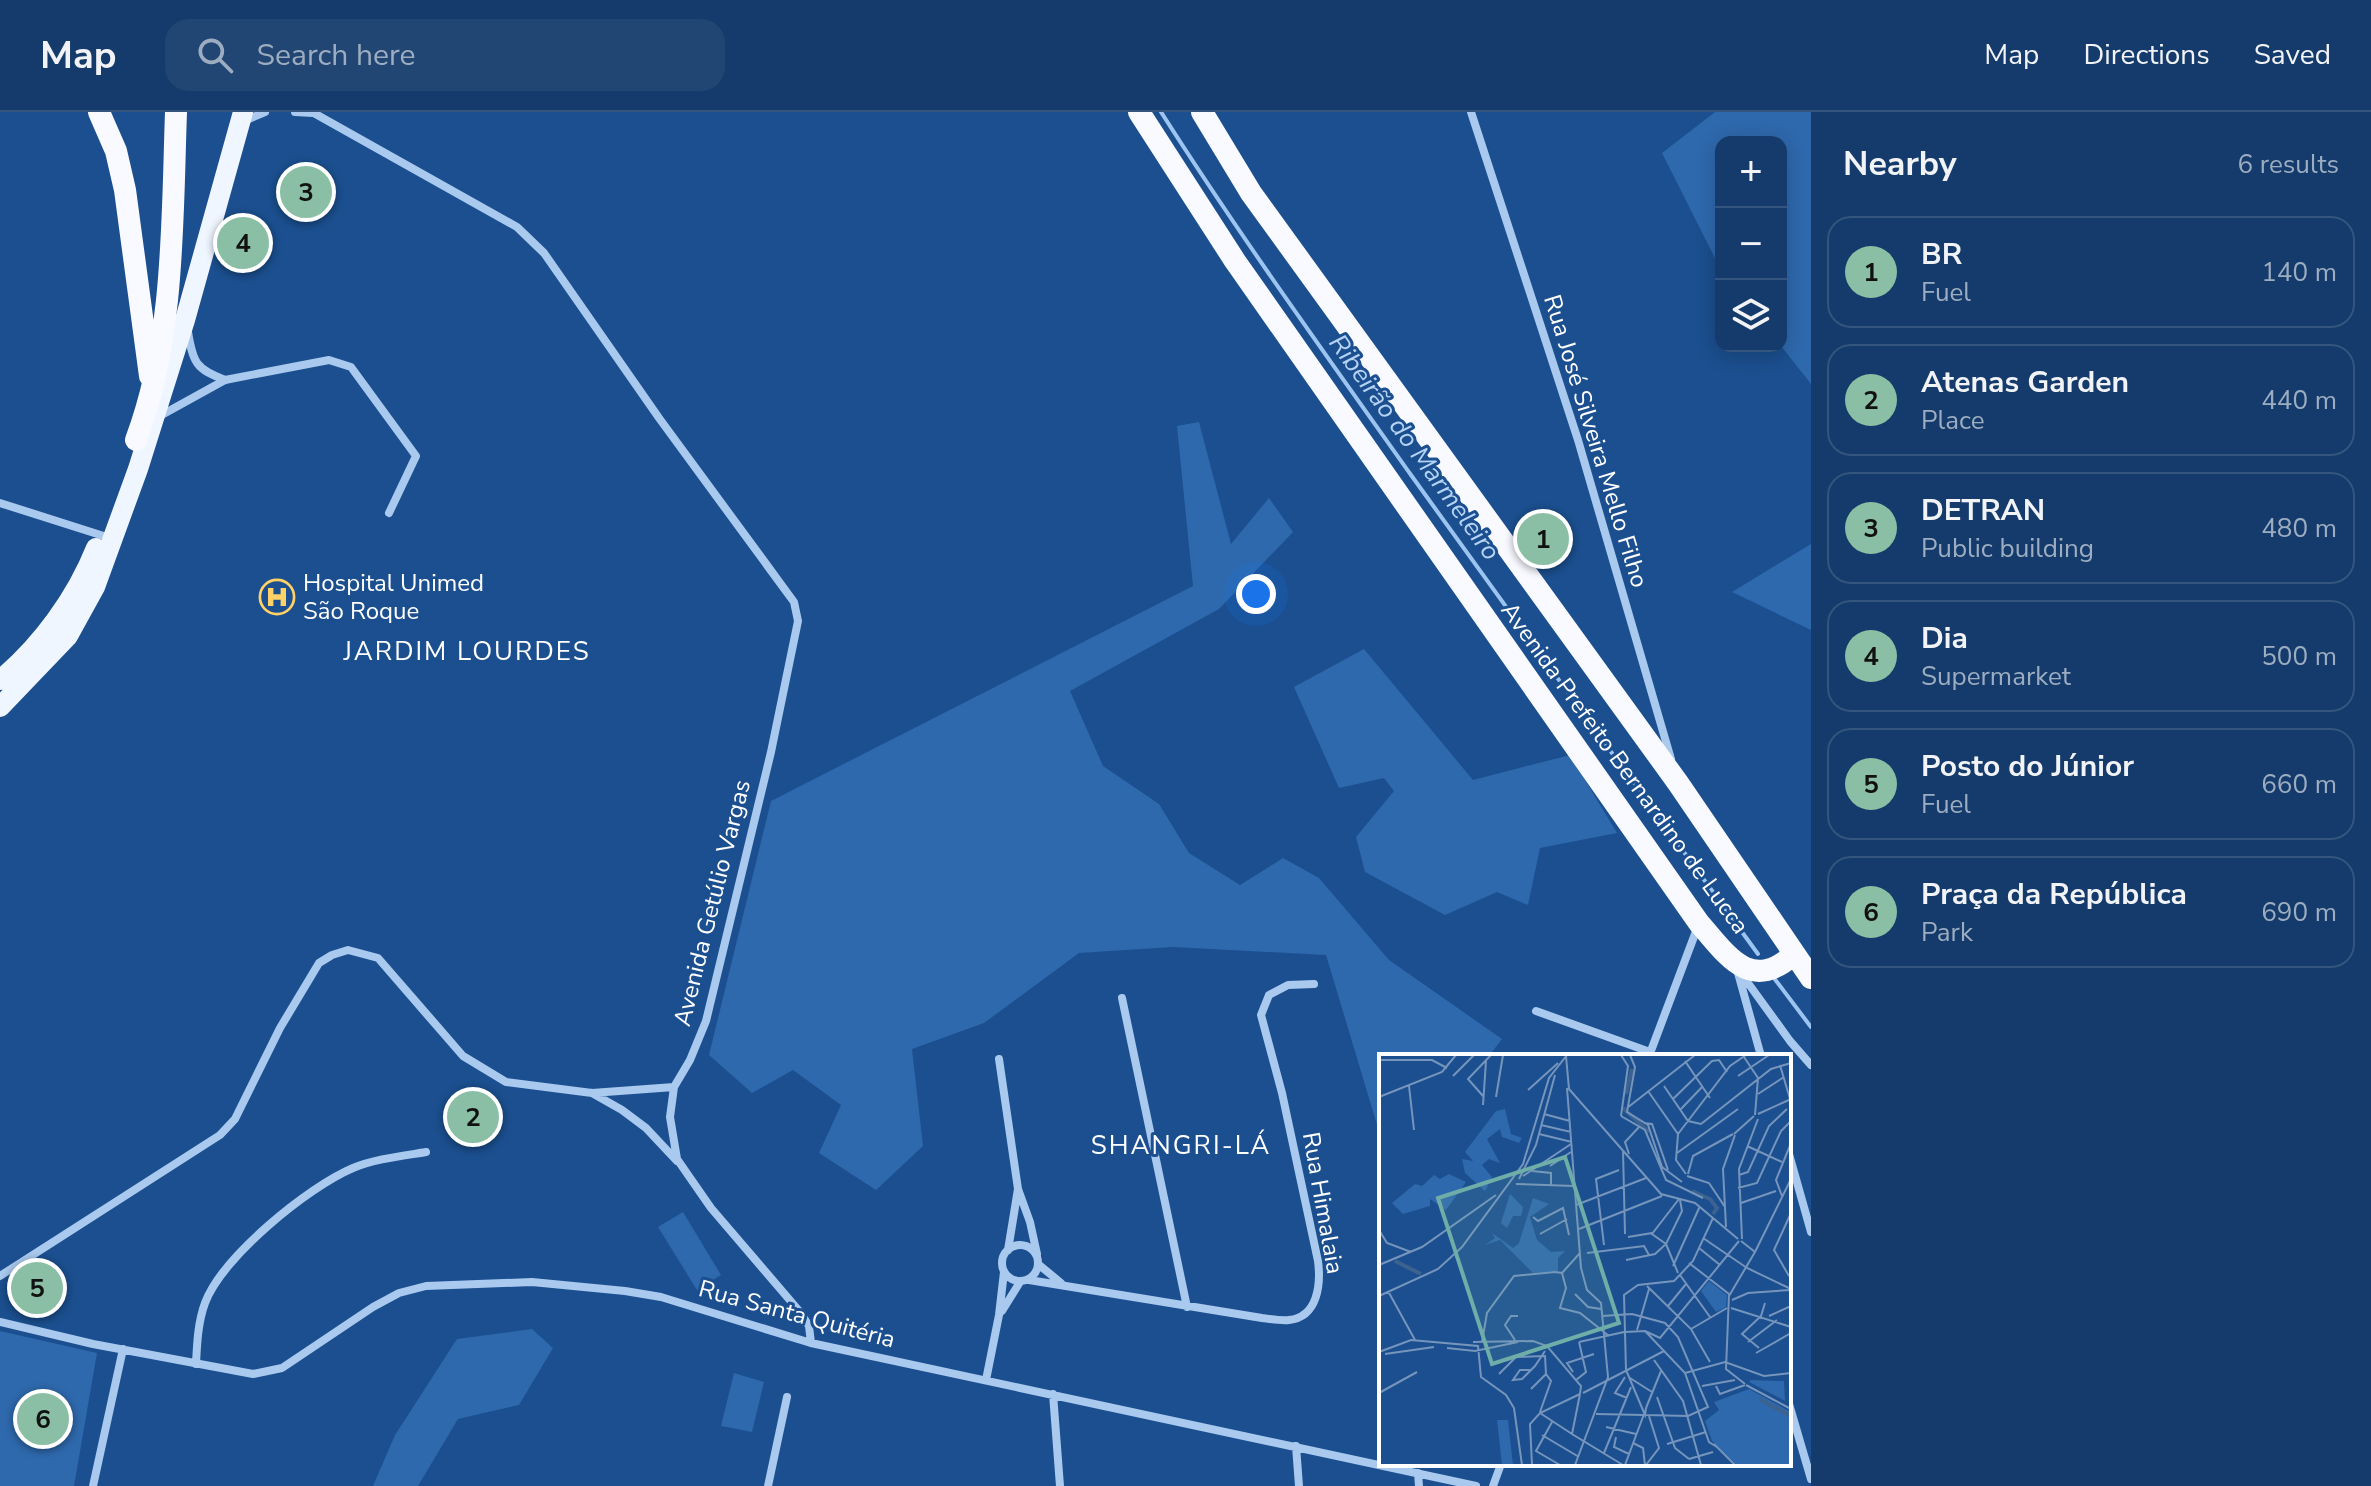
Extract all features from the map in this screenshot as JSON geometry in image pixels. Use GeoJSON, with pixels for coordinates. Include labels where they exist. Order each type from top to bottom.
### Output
{"type":"FeatureCollection","features":[{"type":"Feature","properties":{"kind":"highway"},"geometry":{"type":"LineString","coordinates":[[99,112],[116,151],[125,190],[151,386]]}},
{"type":"Feature","properties":{"kind":"highway"},"geometry":{"type":"LineString","coordinates":[[136,440],[159,358],[170,280],[176,112]]}},
{"type":"Feature","properties":{"kind":"highway","name":"Avenida Prefeito Bernardino de Lucca"},"geometry":{"type":"LineString","coordinates":[[1139,112],[1235,261],[1699,923],[1735,965],[1766,970],[1793,955]]}},
{"type":"Feature","properties":{"kind":"highway","name":"Avenida Prefeito Bernardino de Lucca"},"geometry":{"type":"LineString","coordinates":[[1202,112],[1260,205],[1678,783],[1811,978]]}},
{"type":"Feature","properties":{"kind":"main road"},"geometry":{"type":"LineString","coordinates":[[0,680],[37,642],[74,594],[107,537],[138,469],[185,320],[242,117]]}},
{"type":"Feature","properties":{"kind":"main road"},"geometry":{"type":"LineString","coordinates":[[0,707],[68,636],[95,587],[136,440]]}},
{"type":"Feature","properties":{"kind":"street"},"geometry":{"type":"LineString","coordinates":[[242,117],[265,112]]}},
{"type":"Feature","properties":{"kind":"street","name":"Avenida Getúlio Vargas"},"geometry":{"type":"LineString","coordinates":[[295,112],[313,113],[517,227],[544,253],[659,418],[794,602],[798,621],[739,888],[706,1021],[690,1060],[674,1087]]}},
{"type":"Feature","properties":{"kind":"street","name":"Rua José Silveira Mello Filho"},"geometry":{"type":"LineString","coordinates":[[1471,112],[1578,440],[1678,783]]}},
{"type":"Feature","properties":{"kind":"street"},"geometry":{"type":"LineString","coordinates":[[185,320],[192,357],[204,372],[225,380]]}},
{"type":"Feature","properties":{"kind":"street"},"geometry":{"type":"LineString","coordinates":[[154,419],[225,380],[329,360],[351,367],[416,456],[389,513]]}},
{"type":"Feature","properties":{"kind":"street"},"geometry":{"type":"LineString","coordinates":[[0,503],[107,537]]}},
{"type":"Feature","properties":{"kind":"street"},"geometry":{"type":"LineString","coordinates":[[1536,1011],[1650,1054],[1699,923]]}},
{"type":"Feature","properties":{"kind":"street"},"geometry":{"type":"LineString","coordinates":[[0,1276],[220,1135],[235,1119],[280,1028],[319,963],[348,950],[378,958],[463,1056],[506,1082],[592,1093],[674,1087],[670,1117],[672,1139],[681,1164]]}},
{"type":"Feature","properties":{"kind":"street"},"geometry":{"type":"LineString","coordinates":[[1735,965],[1760,1054]]}},
{"type":"Feature","properties":{"kind":"street"},"geometry":{"type":"LineString","coordinates":[[1735,965],[1811,1065]]}},
{"type":"Feature","properties":{"kind":"street","name":"Rua Himalaia"},"geometry":{"type":"LineString","coordinates":[[1024,1281],[1061,1283],[1187,1307],[1291,1320],[1308,1311],[1317,1297],[1320,1278],[1318,1261],[1282,1093],[1261,1015],[1269,995],[1288,985],[1314,984]]}},
{"type":"Feature","properties":{"kind":"street"},"geometry":{"type":"LineString","coordinates":[[1122,998],[1187,1307]]}},
{"type":"Feature","properties":{"kind":"street"},"geometry":{"type":"LineString","coordinates":[[999,1059],[1018,1189],[1030,1222],[1038,1259],[1036,1273],[1024,1281],[999,1315]]}},
{"type":"Feature","properties":{"kind":"street"},"geometry":{"type":"LineString","coordinates":[[592,1093],[646,1128],[681,1164],[711,1208],[800,1312],[809,1326],[811,1343]]}},
{"type":"Feature","properties":{"kind":"street"},"geometry":{"type":"LineString","coordinates":[[196,1364],[198,1331],[205,1300],[231,1262],[257,1233],[322,1186],[353,1168],[426,1152]]}},
{"type":"Feature","properties":{"kind":"street"},"geometry":{"type":"LineString","coordinates":[[1791,1161],[1811,1232]]}},
{"type":"Feature","properties":{"kind":"street"},"geometry":{"type":"LineString","coordinates":[[986,1380],[999,1315],[1003,1258],[1008,1250],[1018,1189]]}},
{"type":"Feature","properties":{"kind":"street"},"geometry":{"type":"LineString","coordinates":[[1008,1250],[1021,1245],[1038,1259]]}},
{"type":"Feature","properties":{"kind":"street","name":"Rua Himalaia"},"geometry":{"type":"LineString","coordinates":[[1038,1259],[1061,1283]]}},
{"type":"Feature","properties":{"kind":"street"},"geometry":{"type":"LineString","coordinates":[[1004,1272],[1011,1279],[1024,1281]]}},
{"type":"Feature","properties":{"kind":"street","name":"Rua Santa Quitéria"},"geometry":{"type":"LineString","coordinates":[[0,1322],[253,1374],[282,1368],[399,1293],[426,1286],[532,1282],[661,1297],[811,1343],[1379,1464]]}},
{"type":"Feature","properties":{"kind":"street"},"geometry":{"type":"LineString","coordinates":[[93,1486],[123,1349]]}},
{"type":"Feature","properties":{"kind":"street"},"geometry":{"type":"LineString","coordinates":[[1053,1394],[1060,1486]]}},
{"type":"Feature","properties":{"kind":"street"},"geometry":{"type":"LineString","coordinates":[[768,1486],[787,1397]]}},
{"type":"Feature","properties":{"kind":"street"},"geometry":{"type":"LineString","coordinates":[[1791,1411],[1811,1479]]}},
{"type":"Feature","properties":{"kind":"street"},"geometry":{"type":"LineString","coordinates":[[1296,1446],[1299,1486]]}},
{"type":"Feature","properties":{"kind":"street","name":"Rua Santa Quitéria"},"geometry":{"type":"LineString","coordinates":[[1386,1466],[1476,1486]]}},
{"type":"Feature","properties":{"kind":"street"},"geometry":{"type":"LineString","coordinates":[[1493,1486],[1500,1466]]}},
{"type":"Feature","properties":{"kind":"street"},"geometry":{"type":"LineString","coordinates":[[1418,1473],[1419,1486]]}},
{"type":"Feature","properties":{"kind":"shaded area"},"geometry":{"type":"Polygon","coordinates":[[[1715,112],[1811,112],[1811,384],[1786,352],[1787,136],[1715,136],[1715,258],[1662,153],[1715,112]]]}},
{"type":"Feature","properties":{"kind":"shaded area"},"geometry":{"type":"Polygon","coordinates":[[[1199,422],[1231,544],[1269,498],[1293,532],[1219,609],[1070,691],[1103,766],[1159,804],[1189,853],[1240,885],[1283,858],[1319,878],[1389,960],[1502,1039],[1491,1054],[1379,1054],[1379,1131],[1326,955],[1173,947],[1079,953],[984,1023],[912,1049],[923,1146],[876,1190],[819,1153],[841,1105],[793,1070],[752,1093],[709,1055],[771,801],[1193,586],[1177,426],[1199,422]]]}},
{"type":"Feature","properties":{"kind":"shaded area"},"geometry":{"type":"Polygon","coordinates":[[[1811,544],[1811,630],[1732,592],[1811,544]]]}},
{"type":"Feature","properties":{"kind":"shaded area"},"geometry":{"type":"Polygon","coordinates":[[[1364,649],[1473,780],[1570,755],[1617,833],[1540,848],[1528,905],[1497,892],[1445,915],[1365,872],[1356,837],[1394,791],[1384,778],[1339,788],[1294,687],[1364,649]]]}},
{"type":"Feature","properties":{"kind":"shaded area"},"geometry":{"type":"Polygon","coordinates":[[[683,1212],[721,1275],[697,1290],[658,1227],[683,1212]]]}},
{"type":"Feature","properties":{"kind":"shaded area"},"geometry":{"type":"Polygon","coordinates":[[[532,1329],[553,1348],[519,1405],[458,1419],[418,1486],[373,1486],[395,1435],[457,1339],[532,1329]]]}},
{"type":"Feature","properties":{"kind":"shaded area"},"geometry":{"type":"Polygon","coordinates":[[[0,1331],[97,1353],[74,1486],[0,1486],[0,1331]]]}},
{"type":"Feature","properties":{"kind":"shaded area"},"geometry":{"type":"Polygon","coordinates":[[[734,1373],[764,1382],[752,1432],[721,1426],[734,1373]]]}},
{"type":"Feature","properties":{"kind":"waterway","name":"Ribeirão do Marmeleiro"},"geometry":{"type":"LineString","coordinates":[[1161,112],[1252,250],[1347,385],[1758,954]]}},
{"type":"Feature","properties":{"kind":"waterway","name":"Ribeirão do Marmeleiro"},"geometry":{"type":"LineString","coordinates":[[1774,978],[1811,1027]]}},
{"type":"Feature","properties":{"kind":"place","name":"DETRAN"},"geometry":{"type":"Point","coordinates":[306,192]}},
{"type":"Feature","properties":{"kind":"place","name":"Dia"},"geometry":{"type":"Point","coordinates":[243,243]}},
{"type":"Feature","properties":{"kind":"place","name":"BR"},"geometry":{"type":"Point","coordinates":[1543,539]}},
{"type":"Feature","properties":{"kind":"place","name":"Hospital Unimed São Roque"},"geometry":{"type":"Point","coordinates":[277,597]}},
{"type":"Feature","properties":{"kind":"place","name":"Atenas Garden"},"geometry":{"type":"Point","coordinates":[473,1117]}},
{"type":"Feature","properties":{"kind":"place","name":"Posto do Júnior"},"geometry":{"type":"Point","coordinates":[37,1288]}},
{"type":"Feature","properties":{"kind":"place","name":"Praça da República"},"geometry":{"type":"Point","coordinates":[43,1419]}},
{"type":"Feature","properties":{"kind":"district","name":"JARDIM LOURDES"},"geometry":{"type":"Point","coordinates":[467,651]}},
{"type":"Feature","properties":{"kind":"district","name":"SHANGRI-LÁ"},"geometry":{"type":"Point","coordinates":[1181,1145]}}]}
